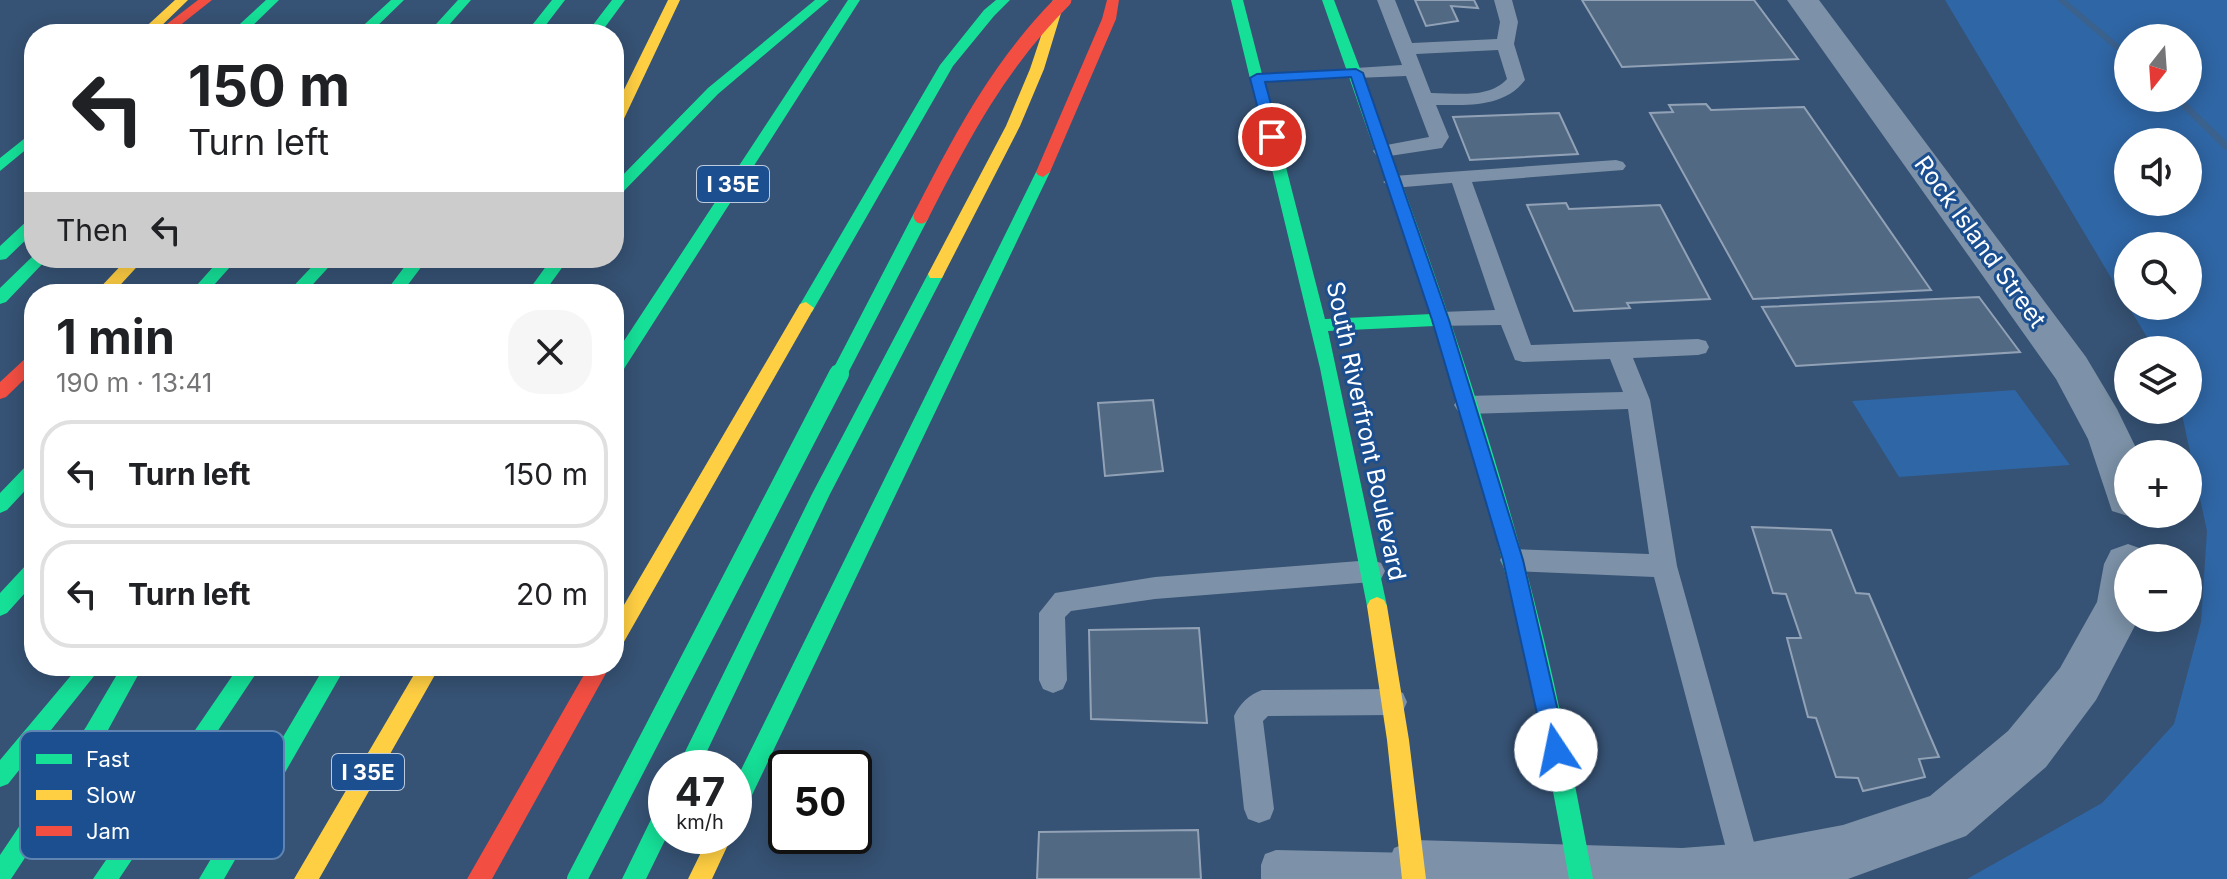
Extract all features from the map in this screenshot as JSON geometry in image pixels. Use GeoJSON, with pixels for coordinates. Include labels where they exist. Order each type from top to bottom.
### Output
{"type":"FeatureCollection","features":[{"type":"Feature","properties":{"kind":"main road"},"geometry":{"type":"LineString","coordinates":[[156,24],[182,0]]}},
{"type":"Feature","properties":{"kind":"main road"},"geometry":{"type":"LineString","coordinates":[[174,24],[206,0]]}},
{"type":"Feature","properties":{"kind":"main road"},"geometry":{"type":"LineString","coordinates":[[247,24],[273,0]]}},
{"type":"Feature","properties":{"kind":"main road"},"geometry":{"type":"LineString","coordinates":[[271,24],[294,0]]}},
{"type":"Feature","properties":{"kind":"main road"},"geometry":{"type":"LineString","coordinates":[[372,24],[398,0]]}},
{"type":"Feature","properties":{"kind":"main road"},"geometry":{"type":"LineString","coordinates":[[443,24],[465,0]]}},
{"type":"Feature","properties":{"kind":"main road"},"geometry":{"type":"LineString","coordinates":[[540,24],[559,0]]}},
{"type":"Feature","properties":{"kind":"main road"},"geometry":{"type":"LineString","coordinates":[[601,24],[619,0]]}},
{"type":"Feature","properties":{"kind":"main road"},"geometry":{"type":"LineString","coordinates":[[624,104],[674,0]]}},
{"type":"Feature","properties":{"kind":"main road"},"geometry":{"type":"LineString","coordinates":[[624,181],[706,96],[823,0]]}},
{"type":"Feature","properties":{"kind":"main road","name":"I 35E"},"geometry":{"type":"LineString","coordinates":[[624,355],[854,0]]}},
{"type":"Feature","properties":{"kind":"main road"},"geometry":{"type":"LineString","coordinates":[[624,624],[947,65],[989,13],[1004,0]]}},
{"type":"Feature","properties":{"kind":"main road"},"geometry":{"type":"LineString","coordinates":[[697,750],[821,494],[1013,126],[1061,0]]}},
{"type":"Feature","properties":{"kind":"main road"},"geometry":{"type":"LineString","coordinates":[[577,879],[979,103],[1037,24],[1061,0]]}},
{"type":"Feature","properties":{"kind":"main road"},"geometry":{"type":"LineString","coordinates":[[752,771],[1062,133],[1109,19],[1113,0]]}},
{"type":"Feature","properties":{"kind":"main road","name":"South Riverfront Boulevard"},"geometry":{"type":"LineString","coordinates":[[1237,0],[1321,325],[1372,571],[1393,702],[1414,873]]}},
{"type":"Feature","properties":{"kind":"main road"},"geometry":{"type":"LineString","coordinates":[[1328,0],[1441,320],[1513,560],[1543,687],[1581,877]]}},
{"type":"Feature","properties":{"kind":"main road"},"geometry":{"type":"LineString","coordinates":[[1257,78],[1356,73]]}},
{"type":"Feature","properties":{"kind":"main road"},"geometry":{"type":"LineString","coordinates":[[0,166],[24,144]]}},
{"type":"Feature","properties":{"kind":"main road"},"geometry":{"type":"LineString","coordinates":[[0,255],[24,232]]}},
{"type":"Feature","properties":{"kind":"main road"},"geometry":{"type":"LineString","coordinates":[[0,298],[30,268]]}},
{"type":"Feature","properties":{"kind":"main road"},"geometry":{"type":"LineString","coordinates":[[112,284],[127,268]]}},
{"type":"Feature","properties":{"kind":"main road"},"geometry":{"type":"LineString","coordinates":[[206,284],[221,268]]}},
{"type":"Feature","properties":{"kind":"main road"},"geometry":{"type":"LineString","coordinates":[[304,284],[319,268]]}},
{"type":"Feature","properties":{"kind":"main road"},"geometry":{"type":"LineString","coordinates":[[400,284],[412,268]]}},
{"type":"Feature","properties":{"kind":"main road"},"geometry":{"type":"LineString","coordinates":[[541,284],[553,268]]}},
{"type":"Feature","properties":{"kind":"main road"},"geometry":{"type":"LineString","coordinates":[[1321,325],[1441,320]]}},
{"type":"Feature","properties":{"kind":"main road"},"geometry":{"type":"LineString","coordinates":[[0,392],[24,369]]}},
{"type":"Feature","properties":{"kind":"main road"},"geometry":{"type":"LineString","coordinates":[[0,505],[24,480]]}},
{"type":"Feature","properties":{"kind":"main road"},"geometry":{"type":"LineString","coordinates":[[0,607],[24,581]]}},
{"type":"Feature","properties":{"kind":"main road"},"geometry":{"type":"LineString","coordinates":[[38,731],[84,676]]}},
{"type":"Feature","properties":{"kind":"main road"},"geometry":{"type":"LineString","coordinates":[[96,731],[127,676]]}},
{"type":"Feature","properties":{"kind":"main road"},"geometry":{"type":"LineString","coordinates":[[206,731],[244,676]]}},
{"type":"Feature","properties":{"kind":"main road"},"geometry":{"type":"LineString","coordinates":[[284,755],[330,676]]}},
{"type":"Feature","properties":{"kind":"main road","name":"I 35E"},"geometry":{"type":"LineString","coordinates":[[306,879],[424,676]]}},
{"type":"Feature","properties":{"kind":"main road"},"geometry":{"type":"LineString","coordinates":[[479,879],[594,676]]}},
{"type":"Feature","properties":{"kind":"main road"},"geometry":{"type":"LineString","coordinates":[[0,777],[20,753]]}},
{"type":"Feature","properties":{"kind":"main road"},"geometry":{"type":"LineString","coordinates":[[0,875],[20,845]]}},
{"type":"Feature","properties":{"kind":"main road"},"geometry":{"type":"LineString","coordinates":[[634,879],[648,850]]}},
{"type":"Feature","properties":{"kind":"main road"},"geometry":{"type":"LineString","coordinates":[[700,879],[712,854]]}},
{"type":"Feature","properties":{"kind":"main road"},"geometry":{"type":"LineString","coordinates":[[105,879],[119,859]]}},
{"type":"Feature","properties":{"kind":"main road"},"geometry":{"type":"LineString","coordinates":[[211,879],[223,859]]}},
{"type":"Feature","properties":{"kind":"street","name":"Rock Island Street"},"geometry":{"type":"LineString","coordinates":[[1803,0],[2059,350],[2095,405],[2114,446]]}},
{"type":"Feature","properties":{"kind":"street"},"geometry":{"type":"LineString","coordinates":[[1414,873],[1581,877],[1682,876],[1747,871],[1843,853],[1947,817],[2027,749],[2078,684],[2114,618]]}},
{"type":"Feature","properties":{"kind":"lane"},"geometry":{"type":"LineString","coordinates":[[1383,151],[1435,144],[1439,137],[1386,0]]}},
{"type":"Feature","properties":{"kind":"lane"},"geometry":{"type":"LineString","coordinates":[[1426,99],[1462,89],[1495,96],[1510,90],[1516,80],[1505,44],[1509,22],[1503,0]]}},
{"type":"Feature","properties":{"kind":"lane"},"geometry":{"type":"LineString","coordinates":[[1405,49],[1447,53],[1505,44]]}},
{"type":"Feature","properties":{"kind":"lane"},"geometry":{"type":"LineString","coordinates":[[1356,73],[1414,70]]}},
{"type":"Feature","properties":{"kind":"lane"},"geometry":{"type":"LineString","coordinates":[[1393,182],[1616,166]]}},
{"type":"Feature","properties":{"kind":"lane"},"geometry":{"type":"LineString","coordinates":[[1460,176],[1523,354],[1698,347]]}},
{"type":"Feature","properties":{"kind":"lane"},"geometry":{"type":"LineString","coordinates":[[1441,320],[1509,317]]}},
{"type":"Feature","properties":{"kind":"lane"},"geometry":{"type":"LineString","coordinates":[[1618,350],[1638,400],[1664,566],[1747,871]]}},
{"type":"Feature","properties":{"kind":"lane"},"geometry":{"type":"LineString","coordinates":[[1466,405],[1638,400]]}},
{"type":"Feature","properties":{"kind":"lane"},"geometry":{"type":"LineString","coordinates":[[1513,560],[1664,566]]}},
{"type":"Feature","properties":{"kind":"lane"},"geometry":{"type":"LineString","coordinates":[[1053,680],[1052,613],[1064,601],[1155,588],[1372,571]]}},
{"type":"Feature","properties":{"kind":"lane"},"geometry":{"type":"LineString","coordinates":[[1259,809],[1248,716],[1262,703],[1393,702]]}},
{"type":"Feature","properties":{"kind":"lane"},"geometry":{"type":"LineString","coordinates":[[1276,879],[1276,865],[1414,873]]}},
{"type":"Feature","properties":{"kind":"shaded area"},"geometry":{"type":"Polygon","coordinates":[[[1945,0],[2227,0],[2227,879],[1967,879],[2102,803],[2174,724],[2198,632],[2202,632],[2207,531],[2202,508],[2202,440],[2187,440],[2184,424],[2202,424],[2202,336],[2146,336],[2137,320],[2202,320],[2202,232],[2114,232],[2114,283],[1945,0]]]}},
{"type":"Feature","properties":{"kind":"shaded area"},"geometry":{"type":"Polygon","coordinates":[[[2015,390],[2070,465],[1899,477],[1852,401],[2015,390]]]}},
{"type":"Feature","properties":{"kind":"building"},"geometry":{"type":"Polygon","coordinates":[[[1415,0],[1474,0],[1478,8],[1451,6],[1458,21],[1426,26],[1415,0]]]}},
{"type":"Feature","properties":{"kind":"building"},"geometry":{"type":"Polygon","coordinates":[[[1582,0],[1754,0],[1798,59],[1622,67],[1582,0]]]}},
{"type":"Feature","properties":{"kind":"building"},"geometry":{"type":"Polygon","coordinates":[[[1706,104],[1711,110],[1804,107],[1931,290],[1753,299],[1650,113],[1673,112],[1669,105],[1706,104]]]}},
{"type":"Feature","properties":{"kind":"building"},"geometry":{"type":"Polygon","coordinates":[[[1559,113],[1578,154],[1470,160],[1453,117],[1559,113]]]}},
{"type":"Feature","properties":{"kind":"building"},"geometry":{"type":"Polygon","coordinates":[[[1566,203],[1569,209],[1660,205],[1710,299],[1627,303],[1630,308],[1574,311],[1527,205],[1566,203]]]}},
{"type":"Feature","properties":{"kind":"building"},"geometry":{"type":"Polygon","coordinates":[[[1979,297],[2020,352],[1796,366],[1762,307],[1979,297]]]}},
{"type":"Feature","properties":{"kind":"building"},"geometry":{"type":"Polygon","coordinates":[[[1153,400],[1163,471],[1105,476],[1098,403],[1153,400]]]}},
{"type":"Feature","properties":{"kind":"building"},"geometry":{"type":"Polygon","coordinates":[[[1752,527],[1831,530],[1856,593],[1869,594],[1939,757],[1919,759],[1925,777],[1863,791],[1858,778],[1836,777],[1816,718],[1808,717],[1787,638],[1801,638],[1786,594],[1773,593],[1752,527]]]}},
{"type":"Feature","properties":{"kind":"building"},"geometry":{"type":"Polygon","coordinates":[[[1199,628],[1207,723],[1091,719],[1089,630],[1199,628]]]}},
{"type":"Feature","properties":{"kind":"building"},"geometry":{"type":"Polygon","coordinates":[[[1198,830],[1201,879],[1037,879],[1039,832],[1198,830]]]}},
{"type":"Feature","properties":{"kind":"waterway"},"geometry":{"type":"LineString","coordinates":[[2061,0],[2114,45]]}},
{"type":"Feature","properties":{"kind":"waterway"},"geometry":{"type":"LineString","coordinates":[[2191,112],[2227,147]]}},
{"type":"Feature","properties":{"kind":"traffic: fast"},"geometry":{"type":"LineString","coordinates":[[247,24],[273,0]]}},
{"type":"Feature","properties":{"kind":"traffic: fast"},"geometry":{"type":"LineString","coordinates":[[372,24],[398,0]]}},
{"type":"Feature","properties":{"kind":"traffic: fast"},"geometry":{"type":"LineString","coordinates":[[443,24],[465,0]]}},
{"type":"Feature","properties":{"kind":"traffic: fast"},"geometry":{"type":"LineString","coordinates":[[540,24],[559,0]]}},
{"type":"Feature","properties":{"kind":"traffic: fast"},"geometry":{"type":"LineString","coordinates":[[601,24],[619,0]]}},
{"type":"Feature","properties":{"kind":"traffic: fast"},"geometry":{"type":"LineString","coordinates":[[624,183],[713,91],[823,0]]}},
{"type":"Feature","properties":{"kind":"traffic: fast"},"geometry":{"type":"LineString","coordinates":[[624,355],[854,0]]}},
{"type":"Feature","properties":{"kind":"traffic: fast"},"geometry":{"type":"LineString","coordinates":[[806,308],[947,65],[989,13],[1004,0]]}},
{"type":"Feature","properties":{"kind":"traffic: fast"},"geometry":{"type":"LineString","coordinates":[[1237,0],[1329,368],[1377,606]]}},
{"type":"Feature","properties":{"kind":"traffic: fast"},"geometry":{"type":"LineString","coordinates":[[1328,0],[1434,297],[1504,524],[1540,669],[1581,879]]}},
{"type":"Feature","properties":{"kind":"traffic: fast"},"geometry":{"type":"LineString","coordinates":[[0,166],[24,144]]}},
{"type":"Feature","properties":{"kind":"traffic: fast"},"geometry":{"type":"LineString","coordinates":[[752,771],[1043,172]]}},
{"type":"Feature","properties":{"kind":"traffic: fast"},"geometry":{"type":"LineString","coordinates":[[577,879],[921,216]]}},
{"type":"Feature","properties":{"kind":"traffic: fast"},"geometry":{"type":"LineString","coordinates":[[0,255],[24,232]]}},
{"type":"Feature","properties":{"kind":"traffic: fast"},"geometry":{"type":"LineString","coordinates":[[0,298],[30,268]]}},
{"type":"Feature","properties":{"kind":"traffic: fast"},"geometry":{"type":"LineString","coordinates":[[206,284],[221,268]]}},
{"type":"Feature","properties":{"kind":"traffic: fast"},"geometry":{"type":"LineString","coordinates":[[304,284],[319,268]]}},
{"type":"Feature","properties":{"kind":"traffic: fast"},"geometry":{"type":"LineString","coordinates":[[400,284],[412,268]]}},
{"type":"Feature","properties":{"kind":"traffic: fast"},"geometry":{"type":"LineString","coordinates":[[542,284],[554,268]]}},
{"type":"Feature","properties":{"kind":"traffic: fast"},"geometry":{"type":"LineString","coordinates":[[697,750],[821,494],[936,274]]}},
{"type":"Feature","properties":{"kind":"traffic: fast"},"geometry":{"type":"LineString","coordinates":[[1321,325],[1441,320]]}},
{"type":"Feature","properties":{"kind":"traffic: fast"},"geometry":{"type":"LineString","coordinates":[[0,505],[24,480]]}},
{"type":"Feature","properties":{"kind":"traffic: fast"},"geometry":{"type":"LineString","coordinates":[[0,607],[24,581]]}},
{"type":"Feature","properties":{"kind":"traffic: fast"},"geometry":{"type":"LineString","coordinates":[[38,731],[84,676]]}},
{"type":"Feature","properties":{"kind":"traffic: fast"},"geometry":{"type":"LineString","coordinates":[[96,731],[127,676]]}},
{"type":"Feature","properties":{"kind":"traffic: fast"},"geometry":{"type":"LineString","coordinates":[[206,731],[244,676]]}},
{"type":"Feature","properties":{"kind":"traffic: fast"},"geometry":{"type":"LineString","coordinates":[[284,755],[330,676]]}},
{"type":"Feature","properties":{"kind":"traffic: fast"},"geometry":{"type":"LineString","coordinates":[[0,777],[20,753]]}},
{"type":"Feature","properties":{"kind":"traffic: fast"},"geometry":{"type":"LineString","coordinates":[[0,875],[20,845]]}},
{"type":"Feature","properties":{"kind":"traffic: fast"},"geometry":{"type":"LineString","coordinates":[[634,879],[648,850]]}},
{"type":"Feature","properties":{"kind":"traffic: fast"},"geometry":{"type":"LineString","coordinates":[[105,879],[119,859]]}},
{"type":"Feature","properties":{"kind":"traffic: fast"},"geometry":{"type":"LineString","coordinates":[[211,879],[223,859]]}},
{"type":"Feature","properties":{"kind":"traffic: slow"},"geometry":{"type":"LineString","coordinates":[[156,24],[182,0]]}},
{"type":"Feature","properties":{"kind":"traffic: slow"},"geometry":{"type":"LineString","coordinates":[[624,104],[674,0]]}},
{"type":"Feature","properties":{"kind":"traffic: slow"},"geometry":{"type":"LineString","coordinates":[[936,274],[1013,126],[1037,69],[1059,0]]}},
{"type":"Feature","properties":{"kind":"traffic: slow"},"geometry":{"type":"LineString","coordinates":[[1257,78],[1356,73]]}},
{"type":"Feature","properties":{"kind":"traffic: slow"},"geometry":{"type":"LineString","coordinates":[[112,284],[127,268]]}},
{"type":"Feature","properties":{"kind":"traffic: slow"},"geometry":{"type":"LineString","coordinates":[[624,624],[806,308]]}},
{"type":"Feature","properties":{"kind":"traffic: slow"},"geometry":{"type":"LineString","coordinates":[[1377,606],[1398,740],[1414,879]]}},
{"type":"Feature","properties":{"kind":"traffic: slow"},"geometry":{"type":"LineString","coordinates":[[306,879],[424,676]]}},
{"type":"Feature","properties":{"kind":"traffic: slow"},"geometry":{"type":"LineString","coordinates":[[700,879],[712,854]]}},
{"type":"Feature","properties":{"kind":"traffic: jam"},"geometry":{"type":"LineString","coordinates":[[174,24],[206,0]]}},
{"type":"Feature","properties":{"kind":"traffic: jam"},"geometry":{"type":"LineString","coordinates":[[921,216],[966,129],[1000,74],[1019,48],[1064,0]]}},
{"type":"Feature","properties":{"kind":"traffic: jam"},"geometry":{"type":"LineString","coordinates":[[1043,172],[1109,19],[1113,0]]}},
{"type":"Feature","properties":{"kind":"traffic: jam"},"geometry":{"type":"LineString","coordinates":[[0,392],[24,369]]}},
{"type":"Feature","properties":{"kind":"traffic: jam"},"geometry":{"type":"LineString","coordinates":[[479,879],[594,676]]}},
{"type":"Feature","properties":{"kind":"route"},"geometry":{"type":"LineString","coordinates":[[1272,137],[1257,78],[1356,73],[1441,320],[1513,560],[1556,750]]}}]}
